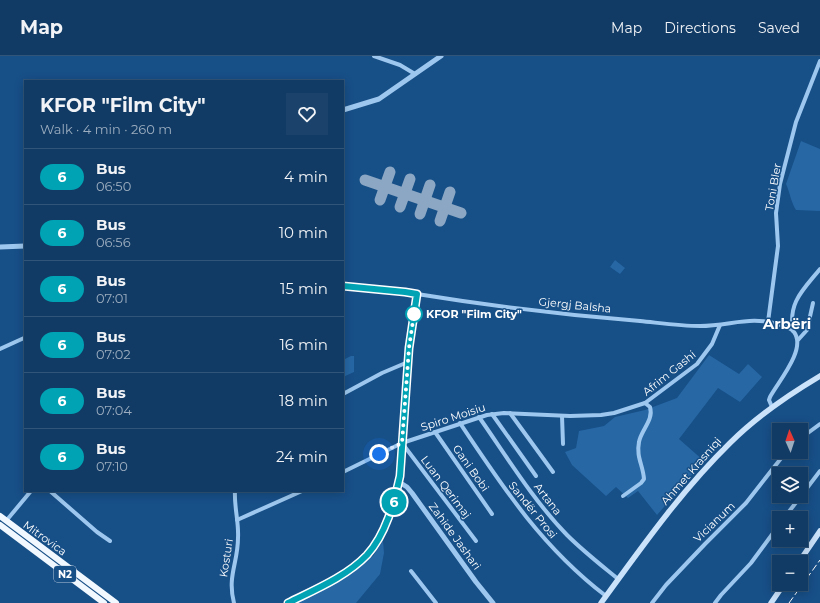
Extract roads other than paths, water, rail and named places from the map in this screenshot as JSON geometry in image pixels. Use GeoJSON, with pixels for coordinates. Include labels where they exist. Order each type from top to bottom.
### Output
{"type":"FeatureCollection","features":[{"type":"Feature","properties":{"kind":"highway","name":"Mitrovica"},"geometry":{"type":"LineString","coordinates":[[0,516],[3,523],[104,603]]}},
{"type":"Feature","properties":{"kind":"highway","name":"Mitrovica"},"geometry":{"type":"LineString","coordinates":[[3,523],[116,603]]}},
{"type":"Feature","properties":{"kind":"main road","name":"Ahmet Krasniqi"},"geometry":{"type":"LineString","coordinates":[[601,603],[632,559],[685,491],[736,437],[772,407],[820,376]]}},
{"type":"Feature","properties":{"kind":"main road"},"geometry":{"type":"LineString","coordinates":[[804,555],[820,531]]}},
{"type":"Feature","properties":{"kind":"main road"},"geometry":{"type":"LineString","coordinates":[[771,603],[779,591]]}},
{"type":"Feature","properties":{"kind":"street"},"geometry":{"type":"LineString","coordinates":[[374,56],[400,65],[415,74]]}},
{"type":"Feature","properties":{"kind":"street"},"geometry":{"type":"LineString","coordinates":[[344,110],[375,101],[441,56]]}},
{"type":"Feature","properties":{"kind":"street","name":"Toni Bler"},"geometry":{"type":"LineString","coordinates":[[768,322],[778,246],[776,213],[779,189],[796,122],[820,61]]}},
{"type":"Feature","properties":{"kind":"street"},"geometry":{"type":"LineString","coordinates":[[0,246],[24,246]]}},
{"type":"Feature","properties":{"kind":"street"},"geometry":{"type":"LineString","coordinates":[[772,407],[769,400],[770,397],[794,358],[797,349],[798,340],[793,331],[791,320],[796,302],[803,289],[820,270]]}},
{"type":"Feature","properties":{"kind":"street","name":"Gjergj Balsha"},"geometry":{"type":"LineString","coordinates":[[344,286],[405,292],[558,314],[690,326],[720,325],[746,321],[768,322],[789,328],[793,331]]}},
{"type":"Feature","properties":{"kind":"street"},"geometry":{"type":"LineString","coordinates":[[288,603],[338,577],[358,563],[367,555],[378,538],[390,514],[399,482],[408,362],[417,294]]}},
{"type":"Feature","properties":{"kind":"street"},"geometry":{"type":"LineString","coordinates":[[798,340],[807,330],[813,303]]}},
{"type":"Feature","properties":{"kind":"street","name":"Afrim Gashi"},"geometry":{"type":"LineString","coordinates":[[623,496],[643,482],[644,479],[638,458],[638,450],[640,435],[651,412],[650,407],[646,402],[697,364],[712,344],[720,325]]}},
{"type":"Feature","properties":{"kind":"street"},"geometry":{"type":"LineString","coordinates":[[0,349],[24,338]]}},
{"type":"Feature","properties":{"kind":"street"},"geometry":{"type":"LineString","coordinates":[[344,393],[387,370],[408,362]]}},
{"type":"Feature","properties":{"kind":"street","name":"Spiro Moisiu"},"geometry":{"type":"LineString","coordinates":[[344,472],[402,443],[460,423],[492,414],[510,413],[562,416],[608,414],[646,402]]}},
{"type":"Feature","properties":{"kind":"street"},"geometry":{"type":"LineString","coordinates":[[510,413],[553,472]]}},
{"type":"Feature","properties":{"kind":"street"},"geometry":{"type":"LineString","coordinates":[[492,414],[536,476]]}},
{"type":"Feature","properties":{"kind":"street"},"geometry":{"type":"LineString","coordinates":[[562,416],[563,444]]}},
{"type":"Feature","properties":{"kind":"street","name":"Artana"},"geometry":{"type":"LineString","coordinates":[[479,417],[525,484],[558,525],[591,557],[618,579]]}},
{"type":"Feature","properties":{"kind":"street","name":"Sandër Prosi"},"geometry":{"type":"LineString","coordinates":[[460,423],[518,508],[538,532],[574,570],[606,596]]}},
{"type":"Feature","properties":{"kind":"street"},"geometry":{"type":"LineString","coordinates":[[808,433],[820,424]]}},
{"type":"Feature","properties":{"kind":"street","name":"Gani Bobi"},"geometry":{"type":"LineString","coordinates":[[435,432],[492,514]]}},
{"type":"Feature","properties":{"kind":"street","name":"Luan Qerimaj"},"geometry":{"type":"LineString","coordinates":[[402,443],[476,541]]}},
{"type":"Feature","properties":{"kind":"street","name":"Vicianum"},"geometry":{"type":"LineString","coordinates":[[652,603],[666,585],[744,506],[781,459]]}},
{"type":"Feature","properties":{"kind":"street"},"geometry":{"type":"LineString","coordinates":[[808,487],[820,471]]}},
{"type":"Feature","properties":{"kind":"street","name":"Zahide Jashari"},"geometry":{"type":"LineString","coordinates":[[399,482],[412,493],[476,582],[493,603]]}},
{"type":"Feature","properties":{"kind":"street"},"geometry":{"type":"LineString","coordinates":[[3,523],[30,492]]}},
{"type":"Feature","properties":{"kind":"street"},"geometry":{"type":"LineString","coordinates":[[51,492],[88,525],[110,541]]}},
{"type":"Feature","properties":{"kind":"street","name":"Kosturi"},"geometry":{"type":"LineString","coordinates":[[234,603],[231,583],[238,540],[235,492]]}},
{"type":"Feature","properties":{"kind":"street"},"geometry":{"type":"LineString","coordinates":[[237,520],[300,492]]}},
{"type":"Feature","properties":{"kind":"street"},"geometry":{"type":"LineString","coordinates":[[789,511],[796,503]]}},
{"type":"Feature","properties":{"kind":"street"},"geometry":{"type":"LineString","coordinates":[[715,603],[751,563],[772,534]]}},
{"type":"Feature","properties":{"kind":"street"},"geometry":{"type":"LineString","coordinates":[[411,571],[436,603]]}},
{"type":"Feature","properties":{"kind":"railway"},"geometry":{"type":"LineString","coordinates":[[789,603],[820,560]]}},
{"type":"Feature","properties":{"kind":"place","name":"KFOR \"Film City\""},"geometry":{"type":"Point","coordinates":[414,314]}},
{"type":"Feature","properties":{"kind":"district","name":"Arbëri"},"geometry":{"type":"Point","coordinates":[787,323]}}]}
